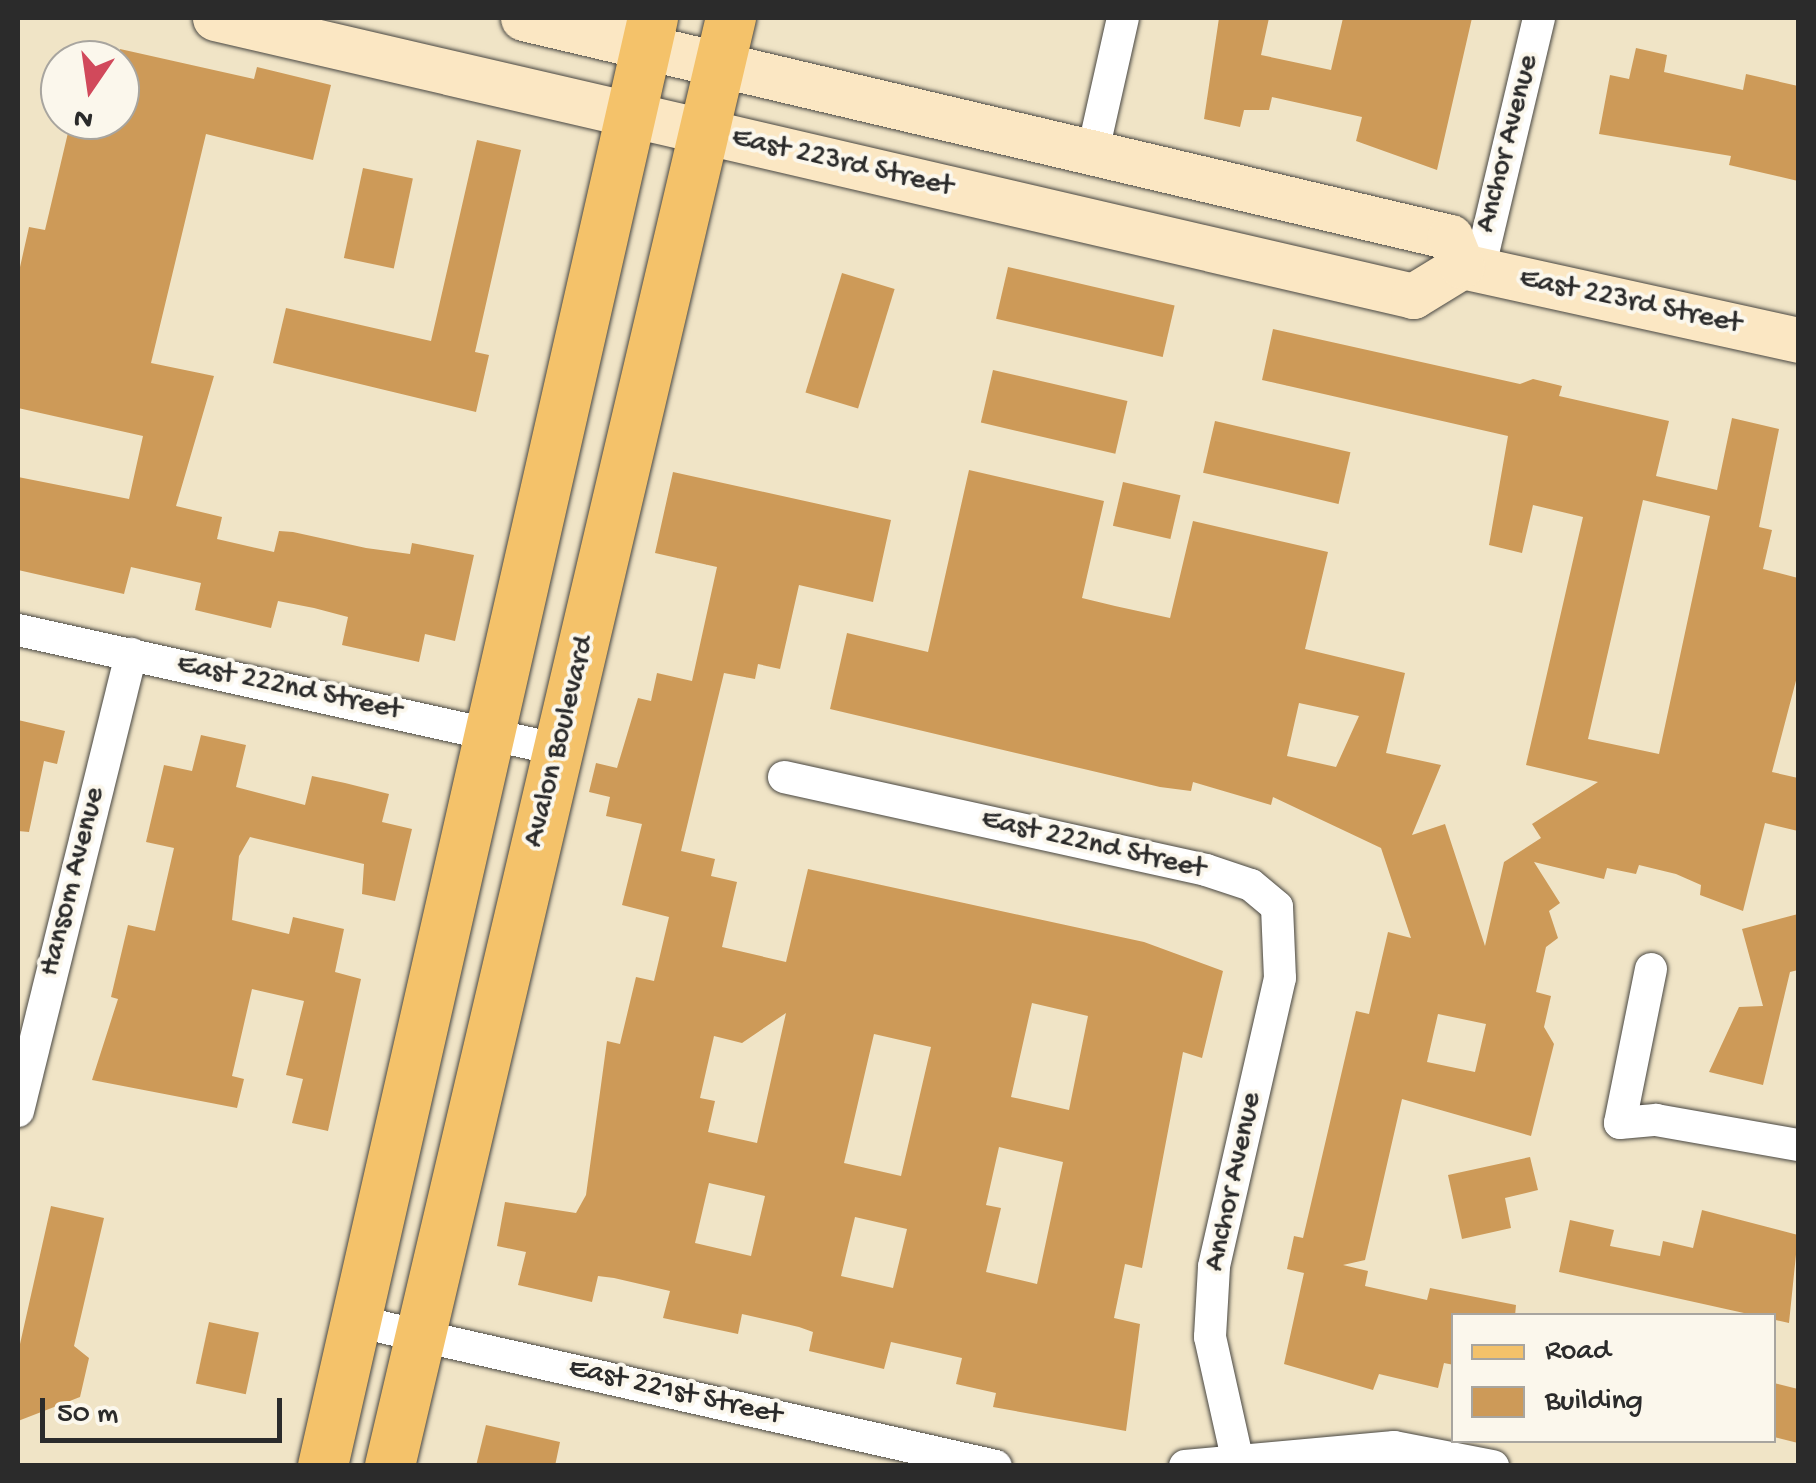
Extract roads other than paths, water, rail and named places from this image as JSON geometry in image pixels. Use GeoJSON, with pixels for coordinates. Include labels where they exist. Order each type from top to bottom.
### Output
{"type":"FeatureCollection","features":[{"type":"Feature","properties":{"kind":"main road","name":"East 223rd Street"},"geometry":{"type":"LineString","coordinates":[[215,18],[1412,296],[1470,268],[1798,340]]}},
{"type":"Feature","properties":{"kind":"main road"},"geometry":{"type":"LineString","coordinates":[[523,18],[725,41],[1092,151],[1450,236],[1470,268]]}},
{"type":"Feature","properties":{"kind":"main road"},"geometry":{"type":"LineString","coordinates":[[323,1466],[650,32]]}},
{"type":"Feature","properties":{"kind":"main road","name":"Avalon Boulevard"},"geometry":{"type":"LineString","coordinates":[[390,1466],[725,41]]}},
{"type":"Feature","properties":{"kind":"street"},"geometry":{"type":"LineString","coordinates":[[1092,151],[1124,18]]}},
{"type":"Feature","properties":{"kind":"street","name":"Anchor Avenue"},"geometry":{"type":"LineString","coordinates":[[1470,268],[1539,18]]}},
{"type":"Feature","properties":{"kind":"street","name":"East 222nd Street"},"geometry":{"type":"LineString","coordinates":[[18,630],[560,750]]}},
{"type":"Feature","properties":{"kind":"street","name":"Hansom Avenue"},"geometry":{"type":"LineString","coordinates":[[18,1111],[130,654]]}},
{"type":"Feature","properties":{"kind":"street","name":"East 222nd Street"},"geometry":{"type":"LineString","coordinates":[[784,777],[1206,870],[1251,884],[1277,907]]}},
{"type":"Feature","properties":{"kind":"street","name":"Anchor Avenue"},"geometry":{"type":"LineString","coordinates":[[1237,1458],[1210,1337],[1214,1267],[1280,978],[1277,907]]}},
{"type":"Feature","properties":{"kind":"street"},"geometry":{"type":"LineString","coordinates":[[1651,969],[1620,1124],[1656,1120],[1798,1146]]}},
{"type":"Feature","properties":{"kind":"street","name":"East 221st Street"},"geometry":{"type":"LineString","coordinates":[[355,1321],[996,1466]]}},
{"type":"Feature","properties":{"kind":"street"},"geometry":{"type":"LineString","coordinates":[[1185,1466],[1237,1458],[1394,1447],[1492,1466]]}}]}
